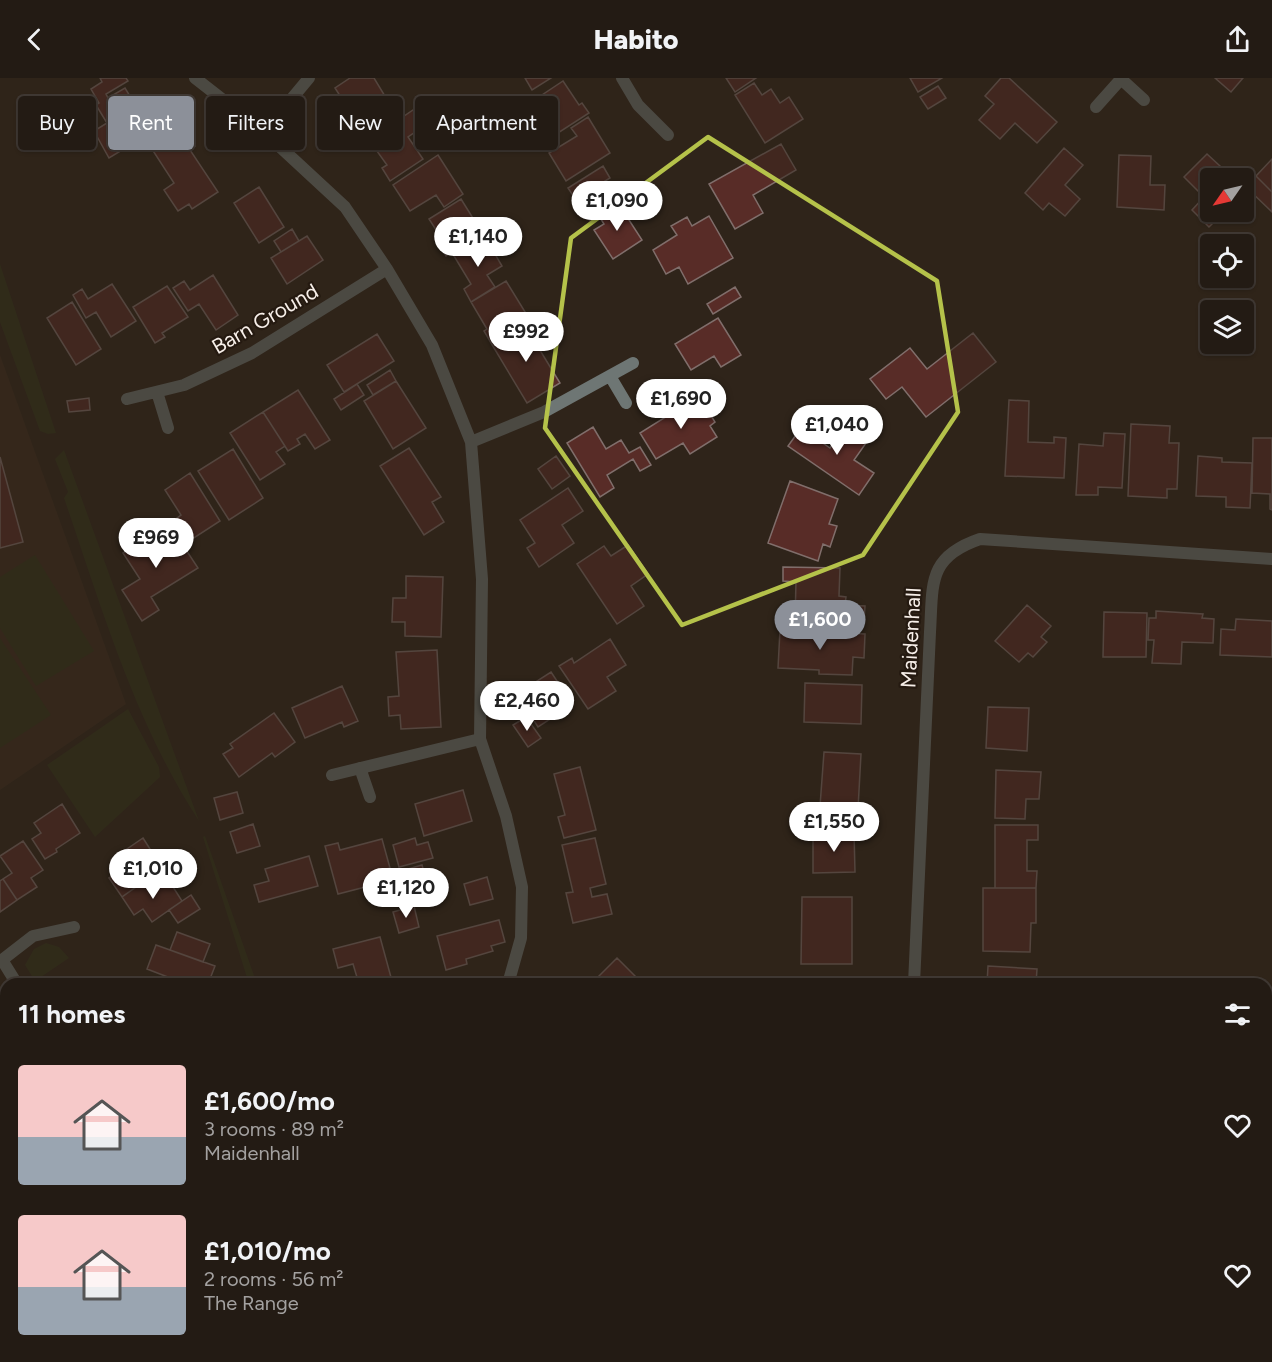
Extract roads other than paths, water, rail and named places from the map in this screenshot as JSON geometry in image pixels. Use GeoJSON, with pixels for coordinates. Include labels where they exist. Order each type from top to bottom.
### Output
{"type":"FeatureCollection","features":[{"type":"Feature","properties":{"kind":"street"},"geometry":{"type":"LineString","coordinates":[[195,78],[218,96]]}},
{"type":"Feature","properties":{"kind":"street"},"geometry":{"type":"LineString","coordinates":[[294,96],[309,78]]}},
{"type":"Feature","properties":{"kind":"street"},"geometry":{"type":"LineString","coordinates":[[622,78],[638,105],[668,135]]}},
{"type":"Feature","properties":{"kind":"street"},"geometry":{"type":"LineString","coordinates":[[1096,106],[1120,79],[1144,100]]}},
{"type":"Feature","properties":{"kind":"street"},"geometry":{"type":"LineString","coordinates":[[283,150],[345,207],[387,269],[432,345],[471,442],[482,579],[480,739],[506,816],[522,887],[521,938],[510,978]]}},
{"type":"Feature","properties":{"kind":"street","name":"Barn Ground"},"geometry":{"type":"LineString","coordinates":[[128,399],[184,385],[252,353],[387,269]]}},
{"type":"Feature","properties":{"kind":"street"},"geometry":{"type":"LineString","coordinates":[[471,442],[544,412],[633,363]]}},
{"type":"Feature","properties":{"kind":"street"},"geometry":{"type":"LineString","coordinates":[[610,376],[626,403]]}},
{"type":"Feature","properties":{"kind":"street"},"geometry":{"type":"LineString","coordinates":[[157,392],[168,428]]}},
{"type":"Feature","properties":{"kind":"street","name":"Maidenhall"},"geometry":{"type":"LineString","coordinates":[[914,978],[934,576],[941,564],[965,544],[980,539],[1272,559]]}},
{"type":"Feature","properties":{"kind":"street"},"geometry":{"type":"LineString","coordinates":[[332,775],[480,739]]}},
{"type":"Feature","properties":{"kind":"street"},"geometry":{"type":"LineString","coordinates":[[360,768],[370,797]]}},
{"type":"Feature","properties":{"kind":"street"},"geometry":{"type":"LineString","coordinates":[[13,978],[1,961],[33,936],[74,927]]}}]}
